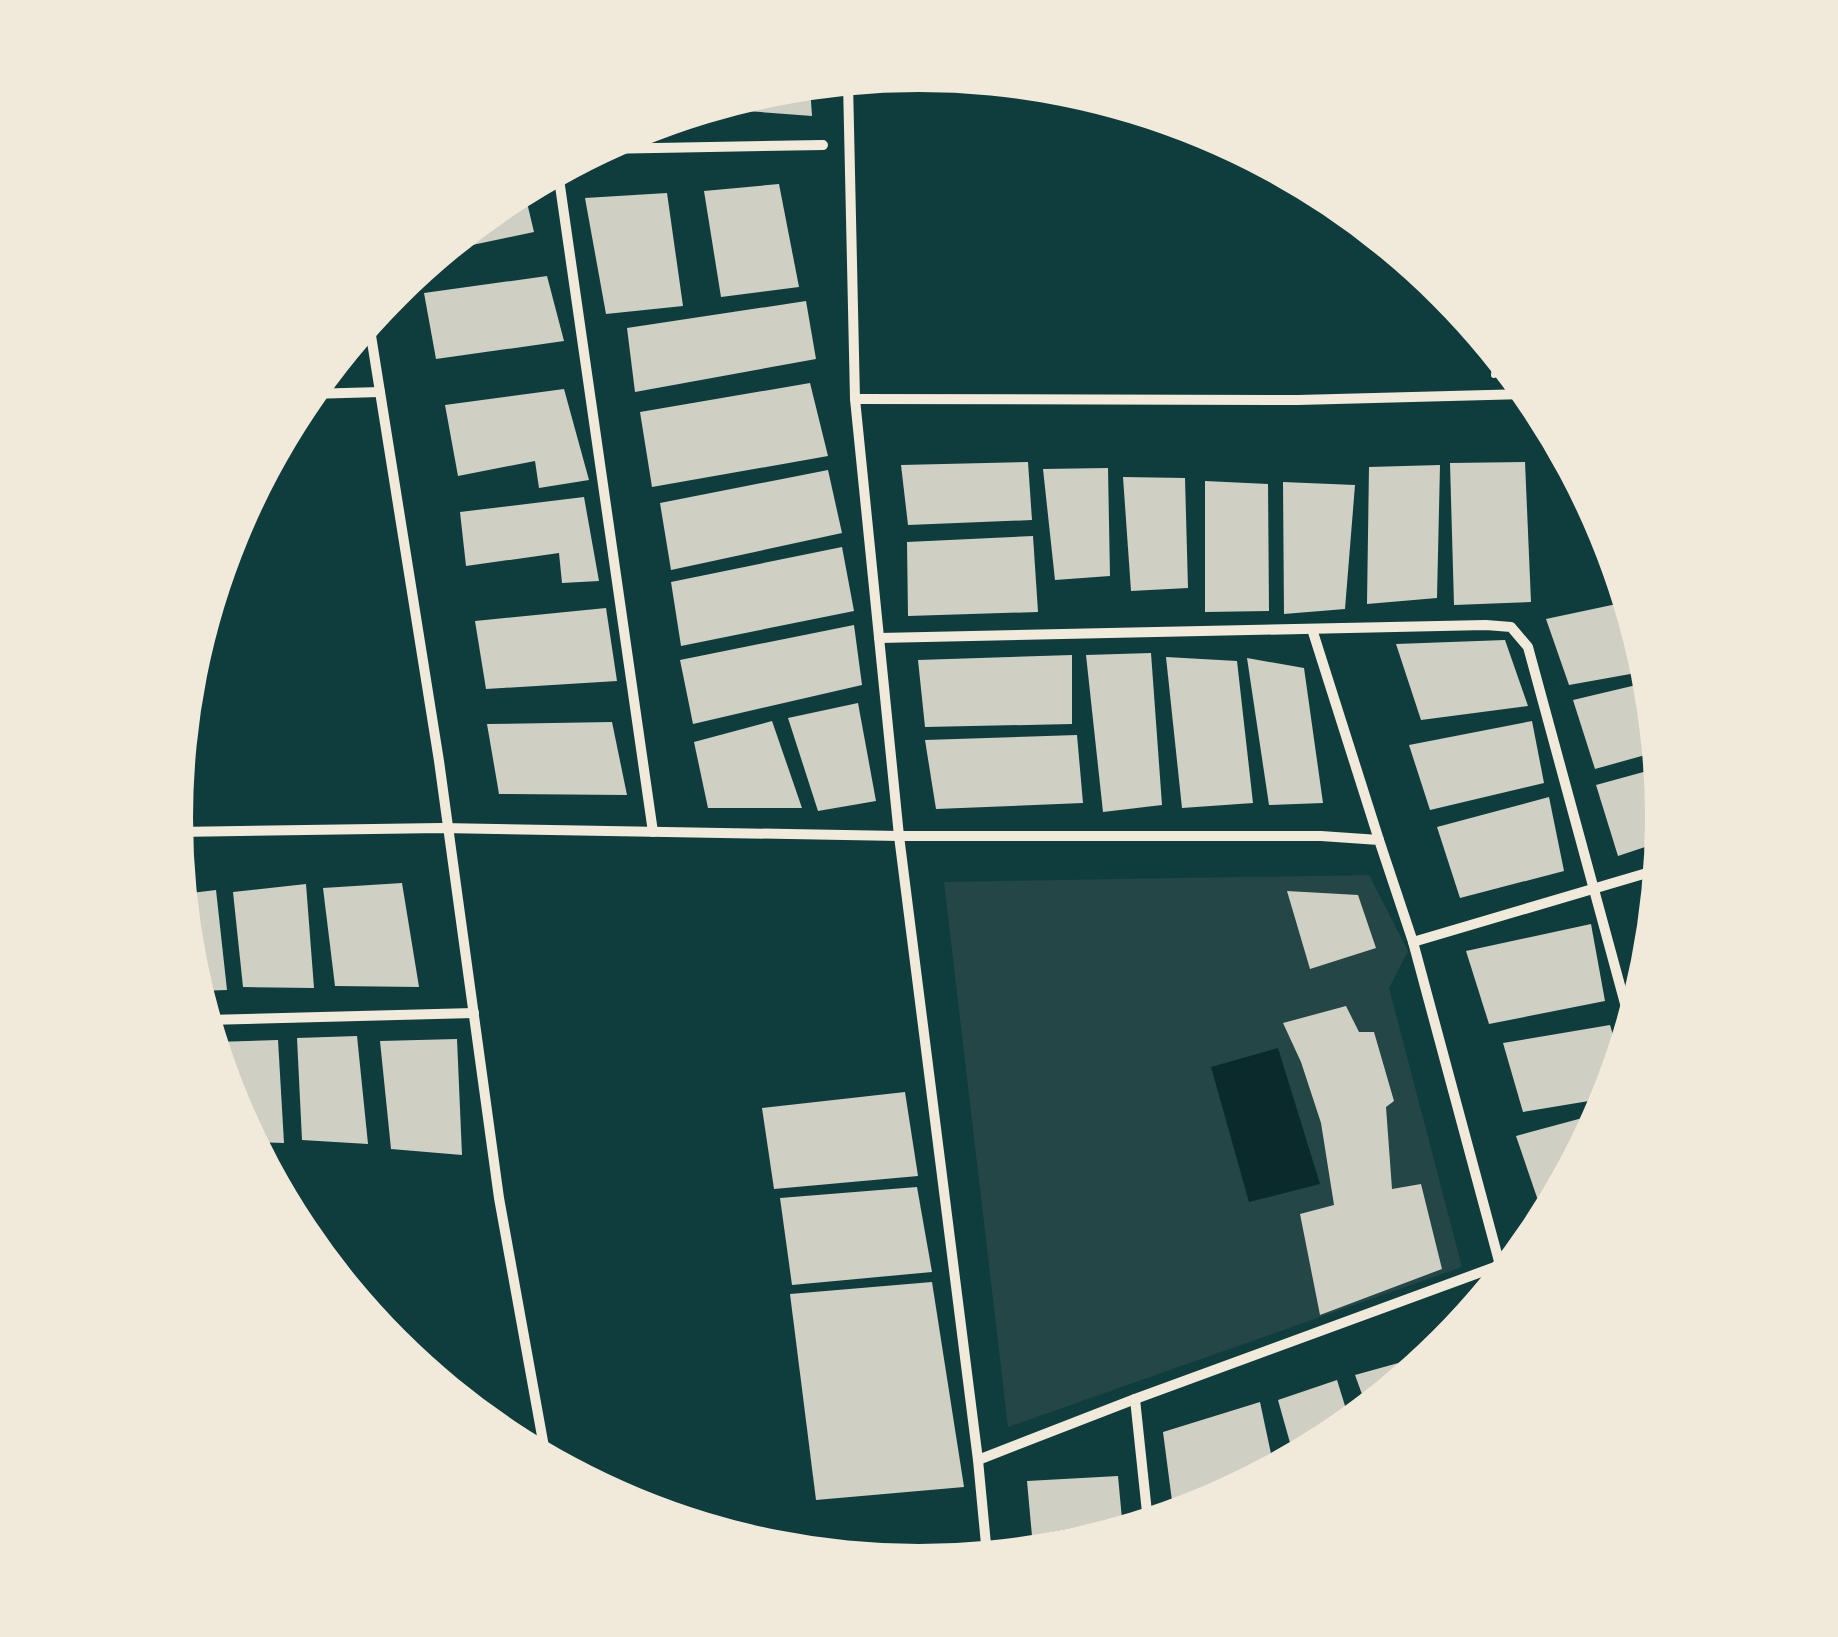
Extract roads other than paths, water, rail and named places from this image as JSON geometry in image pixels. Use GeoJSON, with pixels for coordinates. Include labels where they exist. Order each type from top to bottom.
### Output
{"type":"FeatureCollection","features":[{"type":"Feature","properties":{"kind":"street"},"geometry":{"type":"LineString","coordinates":[[848,96],[855,400],[899,836],[986,1541]]}},
{"type":"Feature","properties":{"kind":"street"},"geometry":{"type":"LineString","coordinates":[[640,148],[822,145]]}},
{"type":"Feature","properties":{"kind":"street"},"geometry":{"type":"LineString","coordinates":[[560,188],[653,832]]}},
{"type":"Feature","properties":{"kind":"street"},"geometry":{"type":"LineString","coordinates":[[372,341],[438,761],[499,1198],[542,1438]]}},
{"type":"Feature","properties":{"kind":"street"},"geometry":{"type":"LineString","coordinates":[[331,393],[380,392]]}},
{"type":"Feature","properties":{"kind":"street"},"geometry":{"type":"LineString","coordinates":[[855,400],[1298,400],[1508,395]]}},
{"type":"Feature","properties":{"kind":"street"},"geometry":{"type":"LineString","coordinates":[[879,638],[1511,627],[1528,647],[1623,995]]}},
{"type":"Feature","properties":{"kind":"street"},"geometry":{"type":"LineString","coordinates":[[1312,629],[1413,942],[1498,1256]]}},
{"type":"Feature","properties":{"kind":"street"},"geometry":{"type":"LineString","coordinates":[[194,832],[446,828],[899,836],[1172,834],[1379,840]]}},
{"type":"Feature","properties":{"kind":"street"},"geometry":{"type":"LineString","coordinates":[[1413,942],[1642,875]]}},
{"type":"Feature","properties":{"kind":"street"},"geometry":{"type":"LineString","coordinates":[[222,1020],[474,1013]]}},
{"type":"Feature","properties":{"kind":"street"},"geometry":{"type":"LineString","coordinates":[[978,1460],[1487,1270]]}},
{"type":"Feature","properties":{"kind":"street"},"geometry":{"type":"LineString","coordinates":[[1135,1399],[1146,1508]]}}]}
